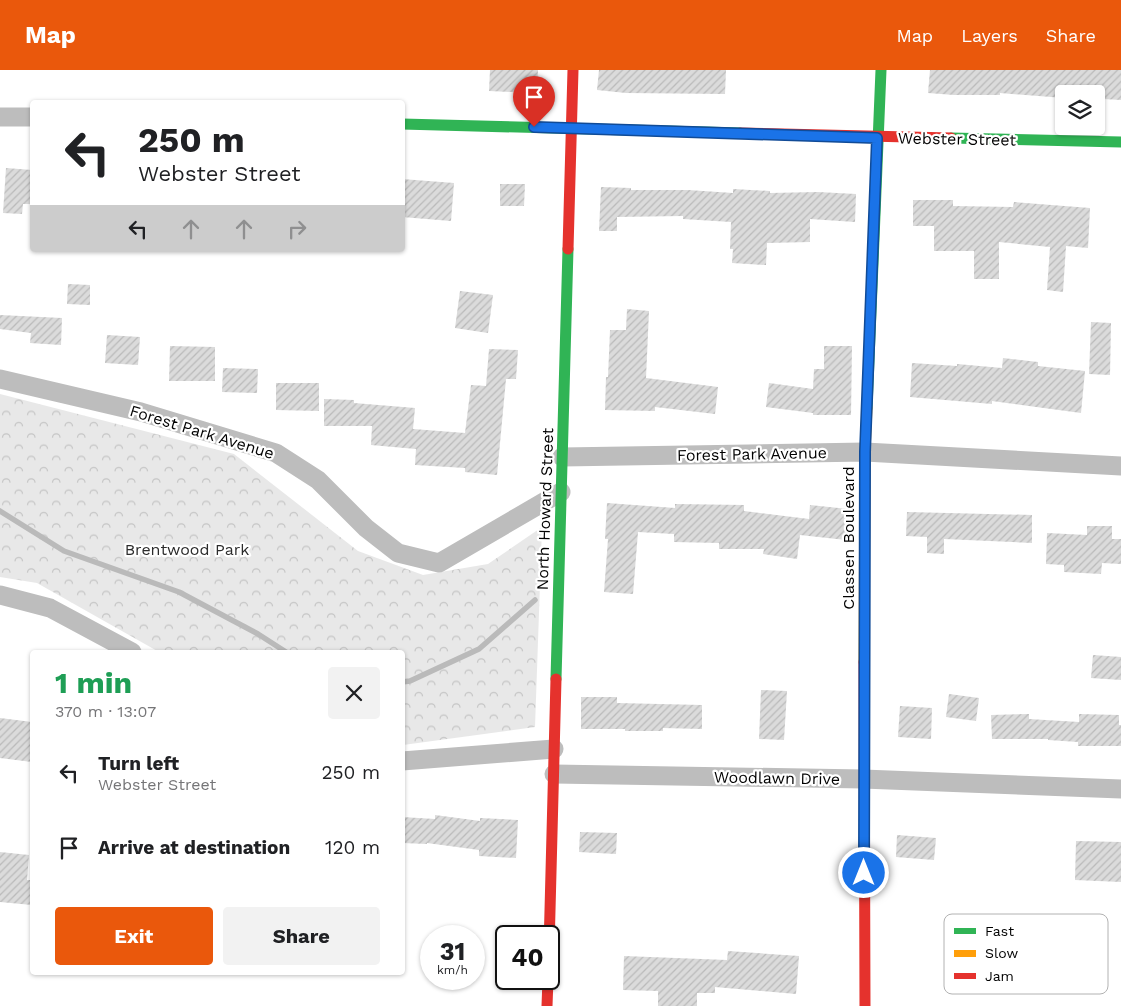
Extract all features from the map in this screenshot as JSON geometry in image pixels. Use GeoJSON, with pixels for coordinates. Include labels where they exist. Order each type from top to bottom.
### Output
{"type":"FeatureCollection","features":[{"type":"Feature","properties":{"kind":"street","name":"North Howard Street"},"geometry":{"type":"LineString","coordinates":[[550,925],[573,70]]}},
{"type":"Feature","properties":{"kind":"street","name":"Classen Boulevard"},"geometry":{"type":"LineString","coordinates":[[865,1006],[863,779],[865,452],[881,70]]}},
{"type":"Feature","properties":{"kind":"street"},"geometry":{"type":"LineString","coordinates":[[0,117],[30,117]]}},
{"type":"Feature","properties":{"kind":"street","name":"Webster Street"},"geometry":{"type":"LineString","coordinates":[[405,124],[877,138],[1121,142]]}},
{"type":"Feature","properties":{"kind":"street","name":"Forest Park Avenue"},"geometry":{"type":"LineString","coordinates":[[0,379],[141,412],[276,453],[318,480],[366,528],[398,553],[439,563],[561,492]]}},
{"type":"Feature","properties":{"kind":"street","name":"Forest Park Avenue"},"geometry":{"type":"LineString","coordinates":[[562,457],[865,452],[1121,466]]}},
{"type":"Feature","properties":{"kind":"street"},"geometry":{"type":"LineString","coordinates":[[0,595],[50,608],[128,650]]}},
{"type":"Feature","properties":{"kind":"street"},"geometry":{"type":"LineString","coordinates":[[405,762],[554,748]]}},
{"type":"Feature","properties":{"kind":"street","name":"Woodlawn Drive"},"geometry":{"type":"LineString","coordinates":[[554,774],[863,779],[1121,789]]}},
{"type":"Feature","properties":{"kind":"street"},"geometry":{"type":"LineString","coordinates":[[547,1006],[548,990]]}},
{"type":"Feature","properties":{"kind":"green space","name":"Brentwood Park"},"geometry":{"type":"Polygon","coordinates":[[[0,394],[234,454],[358,551],[423,575],[488,564],[542,527],[535,727],[405,745],[405,650],[155,650],[37,583],[0,577],[0,394]]]}},
{"type":"Feature","properties":{"kind":"building"},"geometry":{"type":"Polygon","coordinates":[[[490,70],[538,70],[537,93],[489,91],[490,70]]]}},
{"type":"Feature","properties":{"kind":"building"},"geometry":{"type":"Polygon","coordinates":[[[599,70],[726,70],[725,94],[626,93],[597,90],[599,70]]]}},
{"type":"Feature","properties":{"kind":"building"},"geometry":{"type":"Polygon","coordinates":[[[930,70],[1121,70],[1121,100],[1105,99],[1105,85],[1055,85],[1055,97],[1000,93],[1000,95],[954,95],[928,93],[930,70]]]}},
{"type":"Feature","properties":{"kind":"building"},"geometry":{"type":"Polygon","coordinates":[[[6,168],[30,170],[30,204],[23,204],[22,214],[3,213],[6,168]]]}},
{"type":"Feature","properties":{"kind":"building"},"geometry":{"type":"Polygon","coordinates":[[[405,179],[454,183],[451,221],[405,217],[405,179]]]}},
{"type":"Feature","properties":{"kind":"building"},"geometry":{"type":"Polygon","coordinates":[[[500,184],[525,184],[524,206],[500,206],[500,184]]]}},
{"type":"Feature","properties":{"kind":"building"},"geometry":{"type":"Polygon","coordinates":[[[601,187],[631,188],[631,190],[688,190],[733,193],[733,189],[770,191],[770,193],[818,192],[856,194],[855,222],[810,219],[810,242],[767,243],[766,265],[732,263],[733,249],[730,249],[731,222],[683,219],[683,216],[617,217],[617,231],[599,231],[601,187]]]}},
{"type":"Feature","properties":{"kind":"building"},"geometry":{"type":"Polygon","coordinates":[[[913,200],[953,200],[953,206],[1013,207],[1014,202],[1090,208],[1088,248],[1066,246],[1063,292],[1047,290],[1050,247],[999,242],[999,279],[974,279],[974,251],[934,251],[934,226],[913,226],[913,200]]]}},
{"type":"Feature","properties":{"kind":"building"},"geometry":{"type":"Polygon","coordinates":[[[68,284],[90,285],[90,305],[67,304],[68,284]]]}},
{"type":"Feature","properties":{"kind":"building"},"geometry":{"type":"Polygon","coordinates":[[[460,291],[493,295],[488,333],[455,328],[460,291]]]}},
{"type":"Feature","properties":{"kind":"building"},"geometry":{"type":"Polygon","coordinates":[[[627,309],[649,311],[646,378],[718,387],[715,414],[655,407],[655,411],[605,410],[610,330],[626,330],[627,309]]]}},
{"type":"Feature","properties":{"kind":"building"},"geometry":{"type":"Polygon","coordinates":[[[0,315],[62,318],[61,345],[30,343],[31,333],[0,329],[0,315]]]}},
{"type":"Feature","properties":{"kind":"building"},"geometry":{"type":"Polygon","coordinates":[[[1091,322],[1111,323],[1110,375],[1089,374],[1091,322]]]}},
{"type":"Feature","properties":{"kind":"building"},"geometry":{"type":"Polygon","coordinates":[[[107,335],[140,337],[138,365],[105,363],[107,335]]]}},
{"type":"Feature","properties":{"kind":"building"},"geometry":{"type":"Polygon","coordinates":[[[170,346],[215,347],[215,381],[169,381],[170,346]]]}},
{"type":"Feature","properties":{"kind":"building"},"geometry":{"type":"Polygon","coordinates":[[[824,346],[852,346],[851,415],[813,415],[813,413],[766,407],[769,383],[813,389],[814,369],[824,369],[824,346]]]}},
{"type":"Feature","properties":{"kind":"building"},"geometry":{"type":"Polygon","coordinates":[[[489,349],[518,350],[516,379],[506,379],[497,475],[465,472],[465,468],[415,465],[416,449],[371,445],[372,426],[324,426],[324,399],[354,400],[354,403],[415,408],[413,429],[465,433],[471,385],[486,386],[489,349]]]}},
{"type":"Feature","properties":{"kind":"building"},"geometry":{"type":"Polygon","coordinates":[[[1003,358],[1038,362],[1038,366],[1085,371],[1081,413],[992,401],[992,404],[910,397],[912,363],[1002,368],[1003,358]]]}},
{"type":"Feature","properties":{"kind":"building"},"geometry":{"type":"Polygon","coordinates":[[[223,368],[258,369],[257,393],[222,392],[223,368]]]}},
{"type":"Feature","properties":{"kind":"building"},"geometry":{"type":"Polygon","coordinates":[[[276,383],[319,383],[319,411],[276,410],[276,383]]]}},
{"type":"Feature","properties":{"kind":"building"},"geometry":{"type":"Polygon","coordinates":[[[607,503],[675,508],[675,504],[744,505],[744,511],[809,519],[810,505],[848,509],[846,540],[800,535],[797,559],[763,554],[764,549],[719,549],[719,543],[674,542],[674,534],[638,532],[633,594],[604,592],[608,539],[605,539],[607,503]]]}},
{"type":"Feature","properties":{"kind":"building"},"geometry":{"type":"Polygon","coordinates":[[[907,512],[1032,515],[1032,543],[944,539],[944,554],[927,553],[927,537],[906,536],[907,512]]]}},
{"type":"Feature","properties":{"kind":"building"},"geometry":{"type":"Polygon","coordinates":[[[1087,526],[1112,526],[1112,539],[1121,539],[1121,564],[1102,563],[1101,574],[1064,572],[1064,565],[1046,564],[1047,533],[1087,535],[1087,526]]]}},
{"type":"Feature","properties":{"kind":"building"},"geometry":{"type":"Polygon","coordinates":[[[1093,655],[1121,657],[1121,680],[1091,678],[1093,655]]]}},
{"type":"Feature","properties":{"kind":"building"},"geometry":{"type":"Polygon","coordinates":[[[761,690],[787,691],[784,740],[759,739],[761,690]]]}},
{"type":"Feature","properties":{"kind":"building"},"geometry":{"type":"Polygon","coordinates":[[[949,694],[979,698],[976,721],[946,717],[949,694]]]}},
{"type":"Feature","properties":{"kind":"building"},"geometry":{"type":"Polygon","coordinates":[[[581,697],[617,697],[617,703],[702,705],[702,729],[663,728],[663,731],[625,731],[625,729],[581,729],[581,697]]]}},
{"type":"Feature","properties":{"kind":"building"},"geometry":{"type":"Polygon","coordinates":[[[900,706],[932,708],[931,739],[898,737],[900,706]]]}},
{"type":"Feature","properties":{"kind":"building"},"geometry":{"type":"Polygon","coordinates":[[[1029,714],[1029,719],[1079,722],[1079,714],[1119,715],[1121,746],[1078,746],[1078,742],[1048,739],[992,739],[991,715],[1029,714]]]}},
{"type":"Feature","properties":{"kind":"building"},"geometry":{"type":"Polygon","coordinates":[[[0,718],[30,722],[30,762],[0,758],[0,718]]]}},
{"type":"Feature","properties":{"kind":"building"},"geometry":{"type":"Polygon","coordinates":[[[435,815],[480,821],[480,818],[518,820],[516,858],[479,856],[479,850],[427,843],[405,843],[405,817],[435,819],[435,815]]]}},
{"type":"Feature","properties":{"kind":"building"},"geometry":{"type":"Polygon","coordinates":[[[580,832],[617,833],[616,854],[579,852],[580,832]]]}},
{"type":"Feature","properties":{"kind":"building"},"geometry":{"type":"Polygon","coordinates":[[[897,835],[936,838],[934,860],[896,857],[897,835]]]}},
{"type":"Feature","properties":{"kind":"building"},"geometry":{"type":"Polygon","coordinates":[[[1076,841],[1121,842],[1121,882],[1075,880],[1076,841]]]}},
{"type":"Feature","properties":{"kind":"building"},"geometry":{"type":"Polygon","coordinates":[[[0,852],[29,855],[27,880],[30,880],[30,905],[0,902],[0,852]]]}},
{"type":"Feature","properties":{"kind":"building"},"geometry":{"type":"Polygon","coordinates":[[[728,951],[799,956],[796,994],[715,987],[715,993],[697,993],[697,1006],[658,1006],[658,991],[623,990],[624,956],[727,960],[728,951]]]}},
{"type":"Feature","properties":{"kind":"waterway"},"geometry":{"type":"LineString","coordinates":[[0,511],[64,551],[179,592],[258,634],[283,650]]}},
{"type":"Feature","properties":{"kind":"waterway"},"geometry":{"type":"LineString","coordinates":[[405,682],[479,649],[535,600]]}},
{"type":"Feature","properties":{"kind":"traffic: fast"},"geometry":{"type":"LineString","coordinates":[[867,408],[881,70]]}},
{"type":"Feature","properties":{"kind":"traffic: fast"},"geometry":{"type":"LineString","coordinates":[[405,124],[740,133]]}},
{"type":"Feature","properties":{"kind":"traffic: fast"},"geometry":{"type":"LineString","coordinates":[[951,138],[1121,142]]}},
{"type":"Feature","properties":{"kind":"traffic: fast"},"geometry":{"type":"LineString","coordinates":[[556,679],[568,249]]}},
{"type":"Feature","properties":{"kind":"traffic: slow"},"geometry":{"type":"LineString","coordinates":[[864,662],[867,408]]}},
{"type":"Feature","properties":{"kind":"traffic: jam"},"geometry":{"type":"LineString","coordinates":[[568,249],[573,70]]}},
{"type":"Feature","properties":{"kind":"traffic: jam"},"geometry":{"type":"LineString","coordinates":[[740,133],[951,138]]}},
{"type":"Feature","properties":{"kind":"traffic: jam"},"geometry":{"type":"LineString","coordinates":[[864,662],[865,1006]]}},
{"type":"Feature","properties":{"kind":"traffic: jam"},"geometry":{"type":"LineString","coordinates":[[550,925],[556,679]]}},
{"type":"Feature","properties":{"kind":"traffic: jam"},"geometry":{"type":"LineString","coordinates":[[547,1006],[548,990]]}},
{"type":"Feature","properties":{"kind":"route"},"geometry":{"type":"LineString","coordinates":[[534,127],[877,138],[865,452],[864,873]]}}]}
